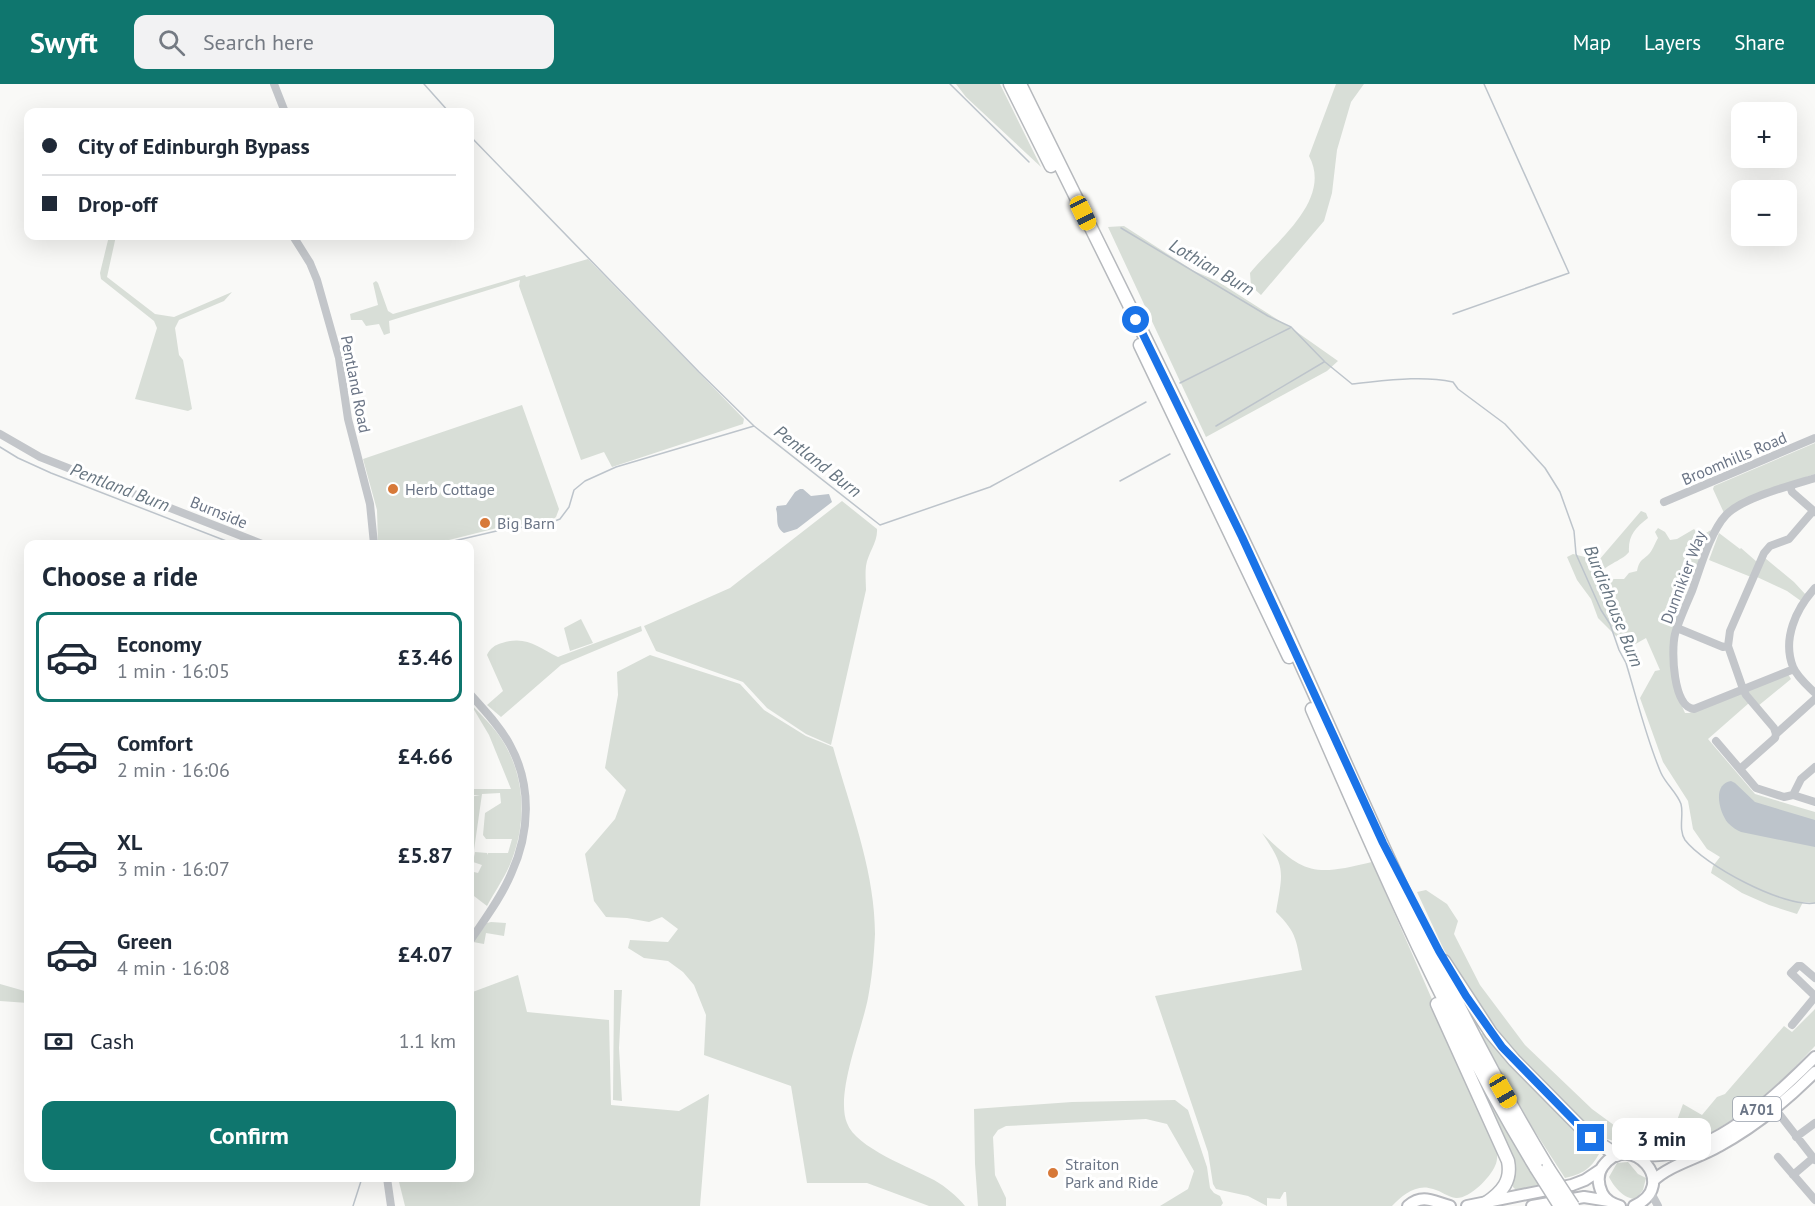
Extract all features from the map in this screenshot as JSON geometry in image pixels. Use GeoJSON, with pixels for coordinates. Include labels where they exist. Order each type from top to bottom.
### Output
{"type":"FeatureCollection","features":[{"type":"Feature","properties":{"kind":"highway"},"geometry":{"type":"LineString","coordinates":[[1010,84],[1129,324],[1292,664],[1359,816],[1463,1040],[1502,1110],[1542,1168],[1573,1206]]}},
{"type":"Feature","properties":{"kind":"highway"},"geometry":{"type":"LineString","coordinates":[[1020,84],[1242,537],[1469,1028],[1560,1206]]}},
{"type":"Feature","properties":{"kind":"highway"},"geometry":{"type":"LineString","coordinates":[[1359,816],[1455,1046],[1508,1161],[1509,1174],[1504,1188],[1501,1193],[1486,1203]]}},
{"type":"Feature","properties":{"kind":"highway"},"geometry":{"type":"LineString","coordinates":[[1383,843],[1439,951],[1491,1033],[1514,1060],[1591,1138],[1617,1155]]}},
{"type":"Feature","properties":{"kind":"main road","name":"A701"},"geometry":{"type":"LineString","coordinates":[[1635,1206],[1664,1172],[1702,1156],[1734,1138],[1771,1104],[1815,1057]]}},
{"type":"Feature","properties":{"kind":"main road","name":"A701"},"geometry":{"type":"LineString","coordinates":[[1617,1155],[1667,1155],[1686,1150],[1771,1104],[1815,1072]]}},
{"type":"Feature","properties":{"kind":"main road"},"geometry":{"type":"LineString","coordinates":[[1467,1206],[1580,1182],[1600,1170],[1607,1161],[1617,1155]]}},
{"type":"Feature","properties":{"kind":"main road"},"geometry":{"type":"LineString","coordinates":[[1633,1155],[1647,1164],[1652,1187]]}},
{"type":"Feature","properties":{"kind":"main road"},"geometry":{"type":"LineString","coordinates":[[1600,1170],[1600,1187],[1609,1201]]}},
{"type":"Feature","properties":{"kind":"main road"},"geometry":{"type":"LineString","coordinates":[[1532,1206],[1584,1197],[1609,1201],[1620,1206]]}},
{"type":"Feature","properties":{"kind":"main road"},"geometry":{"type":"LineString","coordinates":[[1408,1206],[1414,1201],[1426,1198],[1450,1206]]}},
{"type":"Feature","properties":{"kind":"street"},"geometry":{"type":"LineString","coordinates":[[274,84],[283,108]]}},
{"type":"Feature","properties":{"kind":"street","name":"Pentland Road"},"geometry":{"type":"LineString","coordinates":[[296,240],[310,263],[317,280],[339,358],[348,419],[370,504],[374,540]]}},
{"type":"Feature","properties":{"kind":"street","name":"Burnside"},"geometry":{"type":"LineString","coordinates":[[0,434],[40,457],[252,540]]}},
{"type":"Feature","properties":{"kind":"street","name":"Broomhills Road"},"geometry":{"type":"LineString","coordinates":[[1664,502],[1815,438]]}},
{"type":"Feature","properties":{"kind":"street","name":"Dunnikier Way"},"geometry":{"type":"LineString","coordinates":[[1743,689],[1694,709],[1684,704],[1676,680],[1674,640],[1677,628],[1716,530],[1726,515],[1745,502],[1815,478]]}},
{"type":"Feature","properties":{"kind":"street"},"geometry":{"type":"LineString","coordinates":[[1776,734],[1743,689],[1728,646],[1730,631],[1764,553],[1770,546],[1789,539],[1814,512],[1792,492],[1790,486]]}},
{"type":"Feature","properties":{"kind":"street"},"geometry":{"type":"LineString","coordinates":[[1815,588],[1801,606],[1790,634],[1790,656],[1794,669],[1815,693]]}},
{"type":"Feature","properties":{"kind":"street"},"geometry":{"type":"LineString","coordinates":[[1806,598],[1815,600]]}},
{"type":"Feature","properties":{"kind":"street"},"geometry":{"type":"LineString","coordinates":[[1677,628],[1723,647],[1728,646]]}},
{"type":"Feature","properties":{"kind":"street"},"geometry":{"type":"LineString","coordinates":[[1743,689],[1794,669]]}},
{"type":"Feature","properties":{"kind":"street"},"geometry":{"type":"LineString","coordinates":[[474,699],[510,745],[525,788],[526,806],[522,849],[510,877],[474,935]]}},
{"type":"Feature","properties":{"kind":"street"},"geometry":{"type":"LineString","coordinates":[[1740,769],[1815,699]]}},
{"type":"Feature","properties":{"kind":"street"},"geometry":{"type":"LineString","coordinates":[[1716,741],[1756,788],[1784,797],[1793,795],[1815,802]]}},
{"type":"Feature","properties":{"kind":"street"},"geometry":{"type":"LineString","coordinates":[[1793,795],[1801,779],[1815,767]]}},
{"type":"Feature","properties":{"kind":"street"},"geometry":{"type":"LineString","coordinates":[[1792,1025],[1815,997],[1791,973],[1797,966],[1801,966],[1815,978]]}},
{"type":"Feature","properties":{"kind":"street"},"geometry":{"type":"LineString","coordinates":[[1771,1104],[1814,1159],[1793,1175]]}},
{"type":"Feature","properties":{"kind":"street"},"geometry":{"type":"LineString","coordinates":[[1796,1137],[1815,1124]]}},
{"type":"Feature","properties":{"kind":"street"},"geometry":{"type":"LineString","coordinates":[[1778,1157],[1815,1200]]}},
{"type":"Feature","properties":{"kind":"street"},"geometry":{"type":"LineString","coordinates":[[388,1182],[391,1206]]}},
{"type":"Feature","properties":{"kind":"street"},"geometry":{"type":"LineString","coordinates":[[1652,1187],[1658,1206]]}},
{"type":"Feature","properties":{"kind":"street"},"geometry":{"type":"LineString","coordinates":[[1635,1206],[1641,1206]]}},
{"type":"Feature","properties":{"kind":"shaded area"},"geometry":{"type":"Polygon","coordinates":[[[956,84],[1000,84],[1041,167],[966,97],[956,84]]]}},
{"type":"Feature","properties":{"kind":"shaded area"},"geometry":{"type":"Polygon","coordinates":[[[1336,84],[1364,84],[1351,102],[1337,150],[1332,193],[1324,221],[1261,295],[1251,286],[1250,273],[1286,234],[1307,204],[1313,188],[1314,172],[1309,156],[1336,84]]]}},
{"type":"Feature","properties":{"kind":"shaded area"},"geometry":{"type":"Polygon","coordinates":[[[1124,226],[1194,271],[1217,281],[1338,361],[1327,371],[1206,437],[1108,227],[1124,226]]]}},
{"type":"Feature","properties":{"kind":"shaded area"},"geometry":{"type":"Polygon","coordinates":[[[108,240],[115,240],[107,277],[155,314],[174,317],[232,292],[224,301],[179,320],[175,328],[192,409],[188,411],[135,399],[157,328],[154,321],[101,279],[100,273],[108,240]]]}},
{"type":"Feature","properties":{"kind":"shaded area"},"geometry":{"type":"Polygon","coordinates":[[[588,259],[744,419],[743,424],[612,467],[604,452],[581,460],[519,286],[520,280],[389,321],[390,333],[384,335],[379,324],[366,326],[362,320],[351,320],[350,314],[378,305],[373,283],[376,281],[388,311],[393,314],[588,259]]]}},
{"type":"Feature","properties":{"kind":"shaded area"},"geometry":{"type":"Polygon","coordinates":[[[522,405],[559,509],[556,517],[551,521],[501,527],[449,540],[378,540],[377,510],[363,459],[522,405]]]}},
{"type":"Feature","properties":{"kind":"shaded area"},"geometry":{"type":"Polygon","coordinates":[[[1815,443],[1815,474],[1744,499],[1724,513],[1713,489],[1714,486],[1815,443]]]}},
{"type":"Feature","properties":{"kind":"shaded area"},"geometry":{"type":"Polygon","coordinates":[[[800,489],[811,496],[829,494],[832,502],[797,529],[784,533],[778,525],[777,506],[786,505],[800,489]]]}},
{"type":"Feature","properties":{"kind":"shaded area"},"geometry":{"type":"Polygon","coordinates":[[[842,501],[877,529],[877,534],[866,566],[866,590],[831,745],[806,734],[767,708],[743,682],[656,651],[644,626],[730,588],[842,501]]]}},
{"type":"Feature","properties":{"kind":"shaded area"},"geometry":{"type":"Polygon","coordinates":[[[1641,511],[1646,513],[1648,518],[1633,533],[1629,552],[1604,569],[1598,577],[1604,584],[1614,579],[1624,579],[1629,573],[1637,571],[1658,538],[1655,532],[1658,528],[1665,532],[1670,540],[1677,539],[1694,529],[1701,536],[1711,530],[1674,625],[1677,695],[1685,713],[1689,713],[1742,693],[1749,703],[1708,739],[1755,794],[1815,812],[1815,903],[1803,902],[1797,914],[1742,893],[1711,873],[1720,857],[1707,849],[1693,829],[1688,801],[1663,762],[1640,698],[1655,671],[1660,670],[1646,638],[1625,650],[1618,638],[1598,618],[1591,599],[1577,580],[1567,557],[1573,554],[1585,557],[1589,566],[1593,567],[1641,511]]]}},
{"type":"Feature","properties":{"kind":"shaded area"},"geometry":{"type":"Polygon","coordinates":[[[1719,533],[1757,562],[1751,577],[1709,560],[1719,533]]]}},
{"type":"Feature","properties":{"kind":"shaded area"},"geometry":{"type":"Polygon","coordinates":[[[1765,558],[1806,595],[1801,601],[1787,591],[1757,577],[1765,558]]]}},
{"type":"Feature","properties":{"kind":"shaded area"},"geometry":{"type":"Polygon","coordinates":[[[581,619],[593,643],[570,651],[564,628],[581,619]]]}},
{"type":"Feature","properties":{"kind":"shaded area"},"geometry":{"type":"Polygon","coordinates":[[[641,626],[642,631],[561,665],[501,717],[487,705],[503,691],[487,655],[495,646],[510,641],[525,641],[558,657],[641,626]]]}},
{"type":"Feature","properties":{"kind":"shaded area"},"geometry":{"type":"Polygon","coordinates":[[[650,655],[740,684],[764,710],[806,736],[833,747],[866,863],[874,910],[875,934],[868,998],[844,1096],[847,1123],[861,1141],[938,1183],[955,1195],[965,1206],[929,1206],[867,1183],[807,1183],[791,1086],[704,1055],[706,1015],[694,985],[683,972],[668,961],[644,958],[628,948],[630,940],[668,942],[678,929],[662,917],[649,922],[606,917],[594,901],[585,854],[615,819],[626,790],[605,768],[618,695],[617,672],[650,655]]]}},
{"type":"Feature","properties":{"kind":"shaded area"},"geometry":{"type":"Polygon","coordinates":[[[1788,674],[1791,679],[1758,706],[1747,691],[1788,674]]]}},
{"type":"Feature","properties":{"kind":"shaded area"},"geometry":{"type":"Polygon","coordinates":[[[474,707],[495,730],[507,748],[518,780],[521,813],[520,829],[509,868],[487,906],[474,896],[474,872],[478,873],[482,865],[474,862],[475,852],[487,853],[487,855],[488,853],[508,853],[512,839],[486,839],[483,835],[485,813],[501,803],[500,793],[482,794],[474,850],[474,796],[480,795],[474,795],[474,789],[511,789],[489,735],[474,707]]]}},
{"type":"Feature","properties":{"kind":"shaded area"},"geometry":{"type":"Polygon","coordinates":[[[1731,781],[1755,802],[1815,820],[1815,847],[1741,832],[1733,827],[1722,812],[1719,799],[1721,787],[1731,781]]]}},
{"type":"Feature","properties":{"kind":"shaded area"},"geometry":{"type":"Polygon","coordinates":[[[1262,833],[1289,857],[1311,868],[1336,869],[1372,862],[1497,1148],[1497,1162],[1492,1171],[1484,1182],[1467,1195],[1456,1198],[1433,1189],[1421,1188],[1405,1194],[1392,1206],[1287,1206],[1286,1192],[1284,1192],[1280,1199],[1267,1198],[1267,1206],[1248,1196],[1216,1189],[1213,1184],[1208,1152],[1155,996],[1302,970],[1292,932],[1276,912],[1281,870],[1275,854],[1262,833]]]}},
{"type":"Feature","properties":{"kind":"shaded area"},"geometry":{"type":"Polygon","coordinates":[[[1426,890],[1447,904],[1458,921],[1454,934],[1480,985],[1525,1045],[1592,1109],[1626,1134],[1641,1137],[1644,1144],[1621,1143],[1597,1136],[1514,1051],[1479,1005],[1444,950],[1417,892],[1426,890]]]}},
{"type":"Feature","properties":{"kind":"shaded area"},"geometry":{"type":"Polygon","coordinates":[[[487,923],[506,923],[504,936],[486,933],[484,944],[474,942],[474,941],[487,923]]]}},
{"type":"Feature","properties":{"kind":"shaded area"},"geometry":{"type":"Polygon","coordinates":[[[518,975],[527,1012],[609,1020],[611,1105],[679,1111],[709,1094],[700,1206],[405,1206],[399,1182],[474,1182],[474,992],[518,975]]]}},
{"type":"Feature","properties":{"kind":"shaded area"},"geometry":{"type":"Polygon","coordinates":[[[0,984],[24,991],[24,1003],[0,1001],[0,984]]]}},
{"type":"Feature","properties":{"kind":"shaded area"},"geometry":{"type":"Polygon","coordinates":[[[614,990],[622,990],[619,1048],[622,1101],[613,1100],[614,990]]]}},
{"type":"Feature","properties":{"kind":"shaded area"},"geometry":{"type":"Polygon","coordinates":[[[1815,1009],[1815,1046],[1791,1071],[1738,1116],[1704,1136],[1673,1146],[1671,1137],[1683,1104],[1702,1115],[1717,1097],[1725,1094],[1784,1026],[1792,1032],[1815,1009]]]}},
{"type":"Feature","properties":{"kind":"shaded area"},"geometry":{"type":"Polygon","coordinates":[[[1487,1032],[1507,1058],[1599,1154],[1585,1170],[1565,1178],[1532,1127],[1480,1034],[1487,1032]]]}},
{"type":"Feature","properties":{"kind":"shaded area"},"geometry":{"type":"Polygon","coordinates":[[[1478,1077],[1539,1185],[1516,1190],[1513,1187],[1514,1170],[1473,1079],[1478,1077]]]}},
{"type":"Feature","properties":{"kind":"shaded area"},"geometry":{"type":"Polygon","coordinates":[[[1175,1100],[1188,1110],[1207,1167],[1210,1188],[1220,1196],[1223,1203],[1221,1206],[1160,1206],[1188,1189],[1194,1171],[1167,1124],[1146,1119],[1006,1126],[998,1130],[993,1137],[995,1175],[1006,1198],[1006,1206],[978,1206],[974,1109],[1072,1102],[1175,1100]]]}},
{"type":"Feature","properties":{"kind":"shaded area"},"geometry":{"type":"Polygon","coordinates":[[[1628,1162],[1638,1174],[1646,1178],[1643,1190],[1636,1199],[1620,1192],[1609,1177],[1617,1163],[1628,1162]]]}},
{"type":"Feature","properties":{"kind":"waterway"},"geometry":{"type":"LineString","coordinates":[[424,84],[445,108]]}},
{"type":"Feature","properties":{"kind":"waterway","name":"Lothian Burn"},"geometry":{"type":"LineString","coordinates":[[950,84],[1029,162]]}},
{"type":"Feature","properties":{"kind":"waterway"},"geometry":{"type":"LineString","coordinates":[[1453,314],[1569,273],[1484,84]]}},
{"type":"Feature","properties":{"kind":"waterway"},"geometry":{"type":"LineString","coordinates":[[474,140],[754,426]]}},
{"type":"Feature","properties":{"kind":"waterway","name":"Burdiehouse Burn"},"geometry":{"type":"LineString","coordinates":[[1121,228],[1268,316],[1291,327],[1325,362],[1352,384],[1415,379],[1453,382],[1458,389],[1505,424],[1545,468],[1560,492],[1574,531],[1576,554],[1626,663],[1646,732],[1663,777],[1681,804],[1682,831],[1685,840],[1709,861],[1745,883],[1784,899],[1815,903]]}},
{"type":"Feature","properties":{"kind":"waterway","name":"Pentland Burn"},"geometry":{"type":"LineString","coordinates":[[1180,383],[1290,328]]}},
{"type":"Feature","properties":{"kind":"waterway"},"geometry":{"type":"LineString","coordinates":[[1216,426],[1324,362]]}},
{"type":"Feature","properties":{"kind":"waterway","name":"Pentland Burn"},"geometry":{"type":"LineString","coordinates":[[458,540],[505,529],[545,525],[560,519],[569,507],[574,490],[585,481],[616,467],[754,426],[880,525],[990,487],[1146,402]]}},
{"type":"Feature","properties":{"kind":"waterway","name":"Pentland Burn"},"geometry":{"type":"LineString","coordinates":[[0,447],[51,473],[224,540]]}},
{"type":"Feature","properties":{"kind":"waterway"},"geometry":{"type":"LineString","coordinates":[[1120,481],[1170,454]]}},
{"type":"Feature","properties":{"kind":"waterway"},"geometry":{"type":"LineString","coordinates":[[353,1206],[361,1182]]}},
{"type":"Feature","properties":{"kind":"place","name":"Herb Cottage"},"geometry":{"type":"Point","coordinates":[393,489]}},
{"type":"Feature","properties":{"kind":"place","name":"Big Barn"},"geometry":{"type":"Point","coordinates":[485,523]}},
{"type":"Feature","properties":{"kind":"place","name":"Straiton Park and Ride"},"geometry":{"type":"Point","coordinates":[1053,1173]}},
{"type":"Feature","properties":{"kind":"route"},"geometry":{"type":"LineString","coordinates":[[1136,320],[1242,537],[1383,843],[1439,951],[1466,996],[1502,1047],[1591,1138]]}}]}
